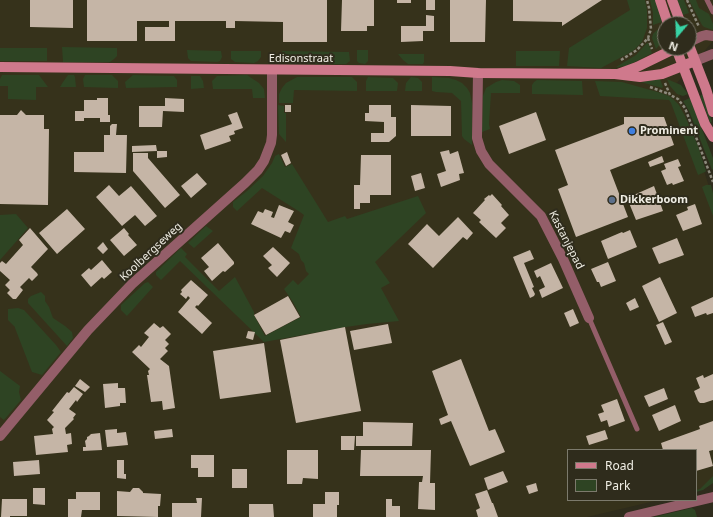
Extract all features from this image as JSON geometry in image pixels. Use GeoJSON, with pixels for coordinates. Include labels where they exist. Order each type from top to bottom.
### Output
{"type":"FeatureCollection","features":[{"type":"Feature","properties":{"kind":"street"},"geometry":{"type":"LineString","coordinates":[[660,0],[665,16]]}},
{"type":"Feature","properties":{"kind":"street"},"geometry":{"type":"LineString","coordinates":[[672,0],[678,16]]}},
{"type":"Feature","properties":{"kind":"street"},"geometry":{"type":"LineString","coordinates":[[697,39],[706,35],[713,36]]}},
{"type":"Feature","properties":{"kind":"street"},"geometry":{"type":"LineString","coordinates":[[695,61],[713,54]]}},
{"type":"Feature","properties":{"kind":"street","name":"Edisonstraat"},"geometry":{"type":"LineString","coordinates":[[615,74],[637,67],[659,56]]}},
{"type":"Feature","properties":{"kind":"street"},"geometry":{"type":"LineString","coordinates":[[679,56],[705,124],[713,137]]}},
{"type":"Feature","properties":{"kind":"street"},"geometry":{"type":"LineString","coordinates":[[693,56],[713,112]]}},
{"type":"Feature","properties":{"kind":"street","name":"Edisonstraat"},"geometry":{"type":"LineString","coordinates":[[0,67],[442,71],[478,73],[615,74],[640,77],[662,74],[695,61]]}},
{"type":"Feature","properties":{"kind":"street","name":"Koolbergseweg"},"geometry":{"type":"LineString","coordinates":[[0,436],[88,330],[132,284],[258,170],[269,151],[272,139],[272,70]]}},
{"type":"Feature","properties":{"kind":"street","name":"Kastanjepad"},"geometry":{"type":"LineString","coordinates":[[478,73],[477,138],[481,151],[490,164],[541,216],[563,259],[589,318]]}},
{"type":"Feature","properties":{"kind":"street"},"geometry":{"type":"LineString","coordinates":[[697,501],[713,497]]}},
{"type":"Feature","properties":{"kind":"street"},"geometry":{"type":"LineString","coordinates":[[629,517],[696,501]]}},
{"type":"Feature","properties":{"kind":"lane"},"geometry":{"type":"LineString","coordinates":[[707,0],[713,12]]}},
{"type":"Feature","properties":{"kind":"lane","name":"Kastanjepad"},"geometry":{"type":"LineString","coordinates":[[589,318],[637,429]]}},
{"type":"Feature","properties":{"kind":"path"},"geometry":{"type":"LineString","coordinates":[[620,60],[637,50],[648,38],[651,29],[647,0]]}},
{"type":"Feature","properties":{"kind":"path"},"geometry":{"type":"LineString","coordinates":[[648,38],[655,58]]}},
{"type":"Feature","properties":{"kind":"path"},"geometry":{"type":"LineString","coordinates":[[662,74],[670,94],[678,99],[685,108],[713,182]]}},
{"type":"Feature","properties":{"kind":"shaded area"},"geometry":{"type":"Polygon","coordinates":[[[0,0],[713,0],[713,41],[676,84],[713,199],[713,477],[700,490],[697,491],[697,449],[567,449],[567,501],[655,501],[587,517],[0,517],[0,0]]]}},
{"type":"Feature","properties":{"kind":"green space"},"geometry":{"type":"Polygon","coordinates":[[[627,0],[645,0],[647,10],[647,28],[642,42],[633,51],[601,68],[567,66],[569,48],[630,10],[627,0]]]}},
{"type":"Feature","properties":{"kind":"green space"},"geometry":{"type":"Polygon","coordinates":[[[650,0],[656,0],[660,16],[657,16],[657,24],[653,25],[653,13],[650,0]]]}},
{"type":"Feature","properties":{"kind":"green space"},"geometry":{"type":"Polygon","coordinates":[[[676,0],[684,0],[689,13],[683,15],[676,0]]]}},
{"type":"Feature","properties":{"kind":"green space"},"geometry":{"type":"Polygon","coordinates":[[[689,0],[696,0],[699,8],[709,14],[713,24],[713,30],[702,25],[689,0]]]}},
{"type":"Feature","properties":{"kind":"green space"},"geometry":{"type":"Polygon","coordinates":[[[657,30],[656,49],[652,38],[653,34],[657,30]]]}},
{"type":"Feature","properties":{"kind":"green space"},"geometry":{"type":"Polygon","coordinates":[[[647,43],[652,53],[625,66],[616,67],[636,55],[647,43]]]}},
{"type":"Feature","properties":{"kind":"green space"},"geometry":{"type":"Polygon","coordinates":[[[62,47],[117,48],[117,56],[110,62],[63,62],[62,47]]]}},
{"type":"Feature","properties":{"kind":"green space"},"geometry":{"type":"Polygon","coordinates":[[[0,48],[47,48],[47,61],[0,61],[0,48]]]}},
{"type":"Feature","properties":{"kind":"green space"},"geometry":{"type":"Polygon","coordinates":[[[187,50],[221,51],[222,57],[220,61],[217,62],[191,61],[188,58],[187,50]]]}},
{"type":"Feature","properties":{"kind":"green space"},"geometry":{"type":"Polygon","coordinates":[[[357,50],[368,50],[368,61],[365,64],[357,61],[357,50]]]}},
{"type":"Feature","properties":{"kind":"green space"},"geometry":{"type":"Polygon","coordinates":[[[231,51],[261,51],[261,57],[254,63],[235,62],[231,59],[231,51]]]}},
{"type":"Feature","properties":{"kind":"green space"},"geometry":{"type":"Polygon","coordinates":[[[282,51],[349,52],[350,61],[346,64],[291,64],[283,59],[282,51]]]}},
{"type":"Feature","properties":{"kind":"green space"},"geometry":{"type":"Polygon","coordinates":[[[516,51],[560,51],[559,66],[516,66],[516,51]]]}},
{"type":"Feature","properties":{"kind":"green space"},"geometry":{"type":"Polygon","coordinates":[[[398,54],[424,54],[424,62],[423,64],[408,64],[398,54]]]}},
{"type":"Feature","properties":{"kind":"green space"},"geometry":{"type":"Polygon","coordinates":[[[2,75],[39,75],[48,87],[36,87],[36,100],[8,99],[8,86],[0,86],[0,79],[2,75]]]}},
{"type":"Feature","properties":{"kind":"green space"},"geometry":{"type":"Polygon","coordinates":[[[68,75],[74,75],[76,87],[60,87],[63,82],[68,75]]]}},
{"type":"Feature","properties":{"kind":"green space"},"geometry":{"type":"Polygon","coordinates":[[[85,75],[112,75],[118,81],[118,88],[84,87],[83,79],[85,75]]]}},
{"type":"Feature","properties":{"kind":"green space"},"geometry":{"type":"Polygon","coordinates":[[[133,75],[174,76],[177,80],[177,87],[126,88],[125,82],[133,75]]]}},
{"type":"Feature","properties":{"kind":"green space"},"geometry":{"type":"Polygon","coordinates":[[[247,75],[259,83],[264,89],[265,98],[253,98],[252,89],[213,89],[212,81],[217,76],[247,75]]]}},
{"type":"Feature","properties":{"kind":"green space"},"geometry":{"type":"Polygon","coordinates":[[[191,76],[200,76],[203,81],[204,88],[191,89],[191,76]]]}},
{"type":"Feature","properties":{"kind":"green space"},"geometry":{"type":"Polygon","coordinates":[[[297,77],[352,77],[357,82],[357,91],[294,90],[293,103],[279,103],[279,94],[282,88],[286,83],[297,77]]]}},
{"type":"Feature","properties":{"kind":"green space"},"geometry":{"type":"Polygon","coordinates":[[[368,77],[393,78],[398,83],[397,91],[366,91],[366,81],[368,77]]]}},
{"type":"Feature","properties":{"kind":"green space"},"geometry":{"type":"Polygon","coordinates":[[[411,77],[418,78],[422,82],[422,91],[405,91],[406,83],[411,77]]]}},
{"type":"Feature","properties":{"kind":"green space"},"geometry":{"type":"Polygon","coordinates":[[[432,77],[456,80],[462,83],[470,93],[472,103],[472,145],[462,136],[461,101],[452,93],[432,91],[432,77]]]}},
{"type":"Feature","properties":{"kind":"green space"},"geometry":{"type":"Polygon","coordinates":[[[660,79],[662,88],[641,82],[660,79]]]}},
{"type":"Feature","properties":{"kind":"green space"},"geometry":{"type":"Polygon","coordinates":[[[667,79],[681,85],[688,94],[683,96],[677,94],[670,86],[667,79]]]}},
{"type":"Feature","properties":{"kind":"green space"},"geometry":{"type":"Polygon","coordinates":[[[502,80],[514,81],[520,85],[520,93],[491,93],[490,129],[482,132],[483,96],[486,88],[502,80]]]}},
{"type":"Feature","properties":{"kind":"green space"},"geometry":{"type":"Polygon","coordinates":[[[537,80],[582,81],[583,95],[532,94],[532,85],[537,80]]]}},
{"type":"Feature","properties":{"kind":"green space"},"geometry":{"type":"Polygon","coordinates":[[[595,81],[622,82],[661,93],[673,99],[679,105],[685,116],[698,146],[706,171],[698,175],[669,100],[600,96],[595,81]]]}},
{"type":"Feature","properties":{"kind":"green space"},"geometry":{"type":"Polygon","coordinates":[[[703,94],[712,121],[711,123],[700,96],[703,94]]]}},
{"type":"Feature","properties":{"kind":"green space"},"geometry":{"type":"Polygon","coordinates":[[[690,98],[713,158],[712,170],[689,111],[683,101],[690,98]]]}},
{"type":"Feature","properties":{"kind":"green space"},"geometry":{"type":"Polygon","coordinates":[[[278,105],[284,106],[284,113],[286,113],[286,142],[279,134],[278,105]]]}},
{"type":"Feature","properties":{"kind":"green space"},"geometry":{"type":"Polygon","coordinates":[[[279,154],[285,167],[292,164],[328,222],[345,216],[347,219],[418,196],[426,213],[375,262],[390,283],[381,288],[399,321],[346,327],[264,342],[180,261],[161,280],[156,275],[156,272],[181,248],[187,254],[185,257],[219,291],[235,277],[265,336],[301,317],[284,289],[293,280],[298,285],[309,274],[306,271],[299,254],[291,248],[304,215],[262,188],[237,211],[233,207],[233,202],[263,176],[275,156],[279,154]]]}},
{"type":"Feature","properties":{"kind":"green space"},"geometry":{"type":"Polygon","coordinates":[[[711,185],[713,193],[713,216],[702,187],[711,185]]]}},
{"type":"Feature","properties":{"kind":"green space"},"geometry":{"type":"Polygon","coordinates":[[[16,214],[28,228],[0,260],[0,215],[16,214]]]}},
{"type":"Feature","properties":{"kind":"green space"},"geometry":{"type":"Polygon","coordinates":[[[206,226],[213,231],[194,248],[188,243],[206,226]]]}},
{"type":"Feature","properties":{"kind":"green space"},"geometry":{"type":"Polygon","coordinates":[[[148,282],[153,287],[127,316],[121,310],[121,305],[148,282]]]}},
{"type":"Feature","properties":{"kind":"green space"},"geometry":{"type":"Polygon","coordinates":[[[41,292],[45,296],[45,301],[53,318],[72,332],[73,338],[67,346],[28,303],[28,299],[31,296],[41,292]]]}},
{"type":"Feature","properties":{"kind":"green space"},"geometry":{"type":"Polygon","coordinates":[[[18,308],[24,310],[61,352],[42,375],[32,372],[15,327],[8,320],[8,309],[18,308]]]}},
{"type":"Feature","properties":{"kind":"green space"},"geometry":{"type":"Polygon","coordinates":[[[0,371],[20,386],[19,392],[21,400],[4,420],[0,417],[0,371]]]}},
{"type":"Feature","properties":{"kind":"green space"},"geometry":{"type":"Polygon","coordinates":[[[713,476],[713,483],[703,490],[697,492],[697,490],[700,489],[713,476]]]}},
{"type":"Feature","properties":{"kind":"green space"},"geometry":{"type":"Polygon","coordinates":[[[692,508],[695,510],[697,517],[654,517],[692,508]]]}},
{"type":"Feature","properties":{"kind":"building"},"geometry":{"type":"Polygon","coordinates":[[[30,0],[73,0],[73,28],[30,27],[30,0]]]}},
{"type":"Feature","properties":{"kind":"building"},"geometry":{"type":"Polygon","coordinates":[[[87,0],[327,0],[327,42],[283,42],[283,22],[235,21],[235,28],[226,28],[226,21],[175,21],[175,41],[145,41],[145,27],[169,27],[169,21],[137,21],[137,41],[87,41],[87,0]]]}},
{"type":"Feature","properties":{"kind":"building"},"geometry":{"type":"Polygon","coordinates":[[[342,0],[374,0],[374,26],[367,26],[367,31],[341,31],[342,0]]]}},
{"type":"Feature","properties":{"kind":"building"},"geometry":{"type":"Polygon","coordinates":[[[397,0],[411,0],[411,3],[397,3],[397,0]]]}},
{"type":"Feature","properties":{"kind":"building"},"geometry":{"type":"Polygon","coordinates":[[[426,0],[435,0],[435,10],[426,10],[426,0]]]}},
{"type":"Feature","properties":{"kind":"building"},"geometry":{"type":"Polygon","coordinates":[[[450,0],[486,0],[485,42],[450,42],[450,0]]]}},
{"type":"Feature","properties":{"kind":"building"},"geometry":{"type":"Polygon","coordinates":[[[513,0],[602,0],[562,26],[562,22],[513,21],[513,0]]]}},
{"type":"Feature","properties":{"kind":"building"},"geometry":{"type":"Polygon","coordinates":[[[426,15],[434,16],[434,31],[423,31],[423,41],[401,42],[401,26],[426,26],[426,15]]]}},
{"type":"Feature","properties":{"kind":"building"},"geometry":{"type":"Polygon","coordinates":[[[97,98],[108,98],[108,115],[110,115],[110,122],[100,122],[100,118],[84,118],[84,121],[75,121],[75,111],[84,111],[84,100],[97,100],[97,98]]]}},
{"type":"Feature","properties":{"kind":"building"},"geometry":{"type":"Polygon","coordinates":[[[165,98],[184,99],[184,112],[163,111],[162,127],[139,127],[139,106],[165,106],[165,98]]]}},
{"type":"Feature","properties":{"kind":"building"},"geometry":{"type":"Polygon","coordinates":[[[285,105],[291,105],[291,112],[285,112],[285,105]]]}},
{"type":"Feature","properties":{"kind":"building"},"geometry":{"type":"Polygon","coordinates":[[[369,105],[391,105],[391,117],[396,117],[396,136],[389,142],[371,142],[371,133],[384,133],[384,122],[365,121],[365,113],[369,113],[369,105]]]}},
{"type":"Feature","properties":{"kind":"building"},"geometry":{"type":"Polygon","coordinates":[[[411,105],[451,106],[451,136],[411,136],[411,105]]]}},
{"type":"Feature","properties":{"kind":"building"},"geometry":{"type":"Polygon","coordinates":[[[21,110],[26,115],[44,115],[44,129],[49,129],[48,205],[0,204],[0,115],[17,115],[21,110]]]}},
{"type":"Feature","properties":{"kind":"building"},"geometry":{"type":"Polygon","coordinates":[[[237,112],[243,128],[234,131],[235,134],[229,136],[231,141],[205,150],[200,135],[232,124],[228,115],[237,112]]]}},
{"type":"Feature","properties":{"kind":"building"},"geometry":{"type":"Polygon","coordinates":[[[536,112],[546,140],[509,154],[499,126],[536,112]]]}},
{"type":"Feature","properties":{"kind":"building"},"geometry":{"type":"Polygon","coordinates":[[[624,117],[664,117],[674,145],[610,170],[628,217],[576,237],[558,189],[568,185],[555,150],[624,124],[624,117]]]}},
{"type":"Feature","properties":{"kind":"building"},"geometry":{"type":"Polygon","coordinates":[[[112,124],[117,124],[116,135],[127,135],[126,173],[74,172],[74,152],[104,152],[104,135],[110,135],[110,126],[112,124]]]}},
{"type":"Feature","properties":{"kind":"building"},"geometry":{"type":"Polygon","coordinates":[[[156,145],[157,151],[132,152],[132,146],[156,145]]]}},
{"type":"Feature","properties":{"kind":"building"},"geometry":{"type":"Polygon","coordinates":[[[449,150],[450,154],[458,151],[464,173],[459,174],[460,180],[441,187],[437,174],[446,171],[440,152],[449,150]]]}},
{"type":"Feature","properties":{"kind":"building"},"geometry":{"type":"Polygon","coordinates":[[[157,151],[167,151],[167,157],[157,158],[157,151]]]}},
{"type":"Feature","properties":{"kind":"building"},"geometry":{"type":"Polygon","coordinates":[[[287,152],[291,163],[286,166],[281,155],[287,152]]]}},
{"type":"Feature","properties":{"kind":"building"},"geometry":{"type":"Polygon","coordinates":[[[133,153],[148,153],[148,158],[180,195],[165,208],[133,171],[133,153]]]}},
{"type":"Feature","properties":{"kind":"building"},"geometry":{"type":"Polygon","coordinates":[[[361,155],[391,155],[391,195],[370,195],[370,203],[360,203],[360,209],[354,209],[354,185],[360,185],[361,155]]]}},
{"type":"Feature","properties":{"kind":"building"},"geometry":{"type":"Polygon","coordinates":[[[662,156],[664,162],[650,167],[648,162],[662,156]]]}},
{"type":"Feature","properties":{"kind":"building"},"geometry":{"type":"Polygon","coordinates":[[[678,159],[681,166],[678,167],[684,181],[673,185],[672,183],[667,185],[661,171],[666,169],[664,164],[678,159]]]}},
{"type":"Feature","properties":{"kind":"building"},"geometry":{"type":"Polygon","coordinates":[[[197,173],[207,184],[191,198],[181,186],[197,173]]]}},
{"type":"Feature","properties":{"kind":"building"},"geometry":{"type":"Polygon","coordinates":[[[421,173],[425,188],[415,191],[411,176],[421,173]]]}},
{"type":"Feature","properties":{"kind":"building"},"geometry":{"type":"Polygon","coordinates":[[[109,185],[119,196],[131,186],[157,216],[145,226],[135,215],[122,226],[96,197],[109,185]]]}},
{"type":"Feature","properties":{"kind":"building"},"geometry":{"type":"Polygon","coordinates":[[[654,186],[663,211],[636,220],[627,198],[654,186]]]}},
{"type":"Feature","properties":{"kind":"building"},"geometry":{"type":"Polygon","coordinates":[[[492,194],[509,215],[501,223],[506,228],[496,238],[479,222],[481,220],[473,213],[485,200],[484,199],[492,194]]]}},
{"type":"Feature","properties":{"kind":"building"},"geometry":{"type":"Polygon","coordinates":[[[695,204],[702,224],[683,231],[676,215],[688,210],[687,207],[695,204]]]}},
{"type":"Feature","properties":{"kind":"building"},"geometry":{"type":"Polygon","coordinates":[[[279,205],[294,211],[288,222],[294,225],[290,233],[285,231],[281,238],[251,224],[258,211],[263,213],[265,209],[273,212],[271,217],[274,218],[279,205]]]}},
{"type":"Feature","properties":{"kind":"building"},"geometry":{"type":"Polygon","coordinates":[[[67,209],[85,229],[57,254],[39,233],[67,209]]]}},
{"type":"Feature","properties":{"kind":"building"},"geometry":{"type":"Polygon","coordinates":[[[458,217],[473,233],[467,240],[463,237],[433,268],[408,244],[427,224],[439,236],[458,217]]]}},
{"type":"Feature","properties":{"kind":"building"},"geometry":{"type":"Polygon","coordinates":[[[30,228],[48,249],[31,267],[38,275],[32,281],[29,278],[20,287],[23,290],[16,299],[13,299],[7,293],[10,290],[5,285],[10,280],[0,271],[0,263],[2,261],[6,264],[23,245],[19,240],[30,228]]]}},
{"type":"Feature","properties":{"kind":"building"},"geometry":{"type":"Polygon","coordinates":[[[124,228],[137,245],[124,256],[110,240],[124,228]]]}},
{"type":"Feature","properties":{"kind":"building"},"geometry":{"type":"Polygon","coordinates":[[[630,230],[637,247],[608,259],[601,241],[630,230]]]}},
{"type":"Feature","properties":{"kind":"building"},"geometry":{"type":"Polygon","coordinates":[[[677,238],[684,255],[659,264],[652,248],[677,238]]]}},
{"type":"Feature","properties":{"kind":"building"},"geometry":{"type":"Polygon","coordinates":[[[103,242],[108,249],[103,254],[97,248],[103,242]]]}},
{"type":"Feature","properties":{"kind":"building"},"geometry":{"type":"Polygon","coordinates":[[[218,243],[234,262],[234,264],[212,281],[204,271],[209,267],[201,258],[218,243]]]}},
{"type":"Feature","properties":{"kind":"building"},"geometry":{"type":"Polygon","coordinates":[[[273,247],[290,263],[277,277],[268,268],[272,265],[263,256],[273,247]]]}},
{"type":"Feature","properties":{"kind":"building"},"geometry":{"type":"Polygon","coordinates":[[[530,250],[534,259],[524,263],[534,287],[532,288],[535,294],[530,298],[513,257],[530,250]]]}},
{"type":"Feature","properties":{"kind":"building"},"geometry":{"type":"Polygon","coordinates":[[[102,260],[112,272],[104,279],[102,277],[91,287],[81,275],[89,268],[91,270],[102,260]]]}},
{"type":"Feature","properties":{"kind":"building"},"geometry":{"type":"Polygon","coordinates":[[[608,262],[616,281],[601,287],[591,269],[608,262]]]}},
{"type":"Feature","properties":{"kind":"building"},"geometry":{"type":"Polygon","coordinates":[[[551,263],[563,288],[542,298],[539,290],[545,287],[540,276],[537,278],[534,271],[551,263]]]}},
{"type":"Feature","properties":{"kind":"building"},"geometry":{"type":"Polygon","coordinates":[[[660,277],[677,313],[659,322],[642,286],[660,277]]]}},
{"type":"Feature","properties":{"kind":"building"},"geometry":{"type":"Polygon","coordinates":[[[191,280],[208,295],[198,306],[197,305],[195,307],[212,323],[202,334],[178,312],[190,298],[188,296],[186,299],[180,294],[182,292],[181,290],[191,280]]]}},
{"type":"Feature","properties":{"kind":"building"},"geometry":{"type":"Polygon","coordinates":[[[288,296],[300,317],[266,335],[254,315],[288,296]]]}},
{"type":"Feature","properties":{"kind":"building"},"geometry":{"type":"Polygon","coordinates":[[[713,297],[713,313],[707,315],[706,313],[695,317],[691,307],[713,297]]]}},
{"type":"Feature","properties":{"kind":"building"},"geometry":{"type":"Polygon","coordinates":[[[635,298],[639,307],[630,311],[626,303],[635,298]]]}},
{"type":"Feature","properties":{"kind":"building"},"geometry":{"type":"Polygon","coordinates":[[[573,309],[579,323],[570,327],[564,313],[573,309]]]}},
{"type":"Feature","properties":{"kind":"building"},"geometry":{"type":"Polygon","coordinates":[[[663,322],[672,342],[665,345],[656,325],[663,322]]]}},
{"type":"Feature","properties":{"kind":"building"},"geometry":{"type":"Polygon","coordinates":[[[154,323],[160,328],[163,326],[171,334],[165,340],[169,344],[165,348],[168,351],[160,359],[169,366],[175,408],[163,410],[162,401],[151,402],[147,375],[149,375],[148,371],[150,369],[132,352],[139,345],[141,347],[149,337],[144,333],[154,323]]]}},
{"type":"Feature","properties":{"kind":"building"},"geometry":{"type":"Polygon","coordinates":[[[388,324],[392,343],[354,350],[350,331],[388,324]]]}},
{"type":"Feature","properties":{"kind":"building"},"geometry":{"type":"Polygon","coordinates":[[[345,327],[361,411],[296,423],[280,340],[345,327]]]}},
{"type":"Feature","properties":{"kind":"building"},"geometry":{"type":"Polygon","coordinates":[[[248,331],[255,332],[253,340],[246,338],[248,331]]]}},
{"type":"Feature","properties":{"kind":"building"},"geometry":{"type":"Polygon","coordinates":[[[264,343],[271,392],[220,399],[213,351],[264,343]]]}},
{"type":"Feature","properties":{"kind":"building"},"geometry":{"type":"Polygon","coordinates":[[[461,359],[489,431],[495,429],[505,452],[470,466],[451,421],[441,425],[439,419],[448,415],[432,371],[461,359]]]}},
{"type":"Feature","properties":{"kind":"building"},"geometry":{"type":"Polygon","coordinates":[[[713,374],[713,400],[700,403],[694,391],[700,388],[696,378],[703,375],[704,378],[713,374]]]}},
{"type":"Feature","properties":{"kind":"building"},"geometry":{"type":"Polygon","coordinates":[[[80,379],[90,387],[85,392],[75,386],[80,379]]]}},
{"type":"Feature","properties":{"kind":"building"},"geometry":{"type":"Polygon","coordinates":[[[118,383],[118,388],[125,388],[126,403],[120,403],[120,406],[105,408],[103,384],[118,383]]]}},
{"type":"Feature","properties":{"kind":"building"},"geometry":{"type":"Polygon","coordinates":[[[74,387],[83,394],[69,409],[76,414],[73,418],[74,419],[65,428],[66,434],[71,433],[72,444],[67,445],[68,452],[36,455],[34,436],[53,434],[52,429],[54,427],[47,420],[67,392],[69,393],[74,387]]]}},
{"type":"Feature","properties":{"kind":"building"},"geometry":{"type":"Polygon","coordinates":[[[664,388],[668,399],[649,407],[644,396],[664,388]]]}},
{"type":"Feature","properties":{"kind":"building"},"geometry":{"type":"Polygon","coordinates":[[[617,399],[625,421],[609,427],[607,420],[601,422],[598,414],[604,412],[601,405],[617,399]]]}},
{"type":"Feature","properties":{"kind":"building"},"geometry":{"type":"Polygon","coordinates":[[[675,405],[681,421],[659,431],[652,415],[675,405]]]}},
{"type":"Feature","properties":{"kind":"building"},"geometry":{"type":"Polygon","coordinates":[[[713,421],[713,450],[709,451],[713,466],[697,471],[697,449],[663,449],[661,443],[700,429],[699,426],[713,421]]]}},
{"type":"Feature","properties":{"kind":"building"},"geometry":{"type":"Polygon","coordinates":[[[363,422],[413,423],[412,446],[356,446],[356,436],[363,436],[363,422]]]}},
{"type":"Feature","properties":{"kind":"building"},"geometry":{"type":"Polygon","coordinates":[[[117,429],[117,433],[126,432],[128,445],[107,447],[105,430],[117,429]]]}},
{"type":"Feature","properties":{"kind":"building"},"geometry":{"type":"Polygon","coordinates":[[[172,429],[173,437],[155,439],[154,431],[172,429]]]}},
{"type":"Feature","properties":{"kind":"building"},"geometry":{"type":"Polygon","coordinates":[[[605,430],[608,439],[589,445],[586,436],[605,430]]]}},
{"type":"Feature","properties":{"kind":"building"},"geometry":{"type":"Polygon","coordinates":[[[100,433],[102,450],[83,451],[83,447],[86,447],[85,441],[87,437],[91,434],[100,433]]]}},
{"type":"Feature","properties":{"kind":"building"},"geometry":{"type":"Polygon","coordinates":[[[341,436],[355,436],[354,450],[341,450],[341,436]]]}},
{"type":"Feature","properties":{"kind":"building"},"geometry":{"type":"Polygon","coordinates":[[[287,450],[318,450],[318,479],[303,478],[302,484],[287,484],[287,450]]]}},
{"type":"Feature","properties":{"kind":"building"},"geometry":{"type":"Polygon","coordinates":[[[361,450],[431,450],[430,483],[435,483],[435,510],[418,509],[419,482],[422,482],[423,476],[360,476],[361,450]]]}},
{"type":"Feature","properties":{"kind":"building"},"geometry":{"type":"Polygon","coordinates":[[[191,455],[214,455],[214,477],[198,477],[198,468],[191,468],[191,455]]]}},
{"type":"Feature","properties":{"kind":"building"},"geometry":{"type":"Polygon","coordinates":[[[39,460],[40,474],[14,476],[13,462],[39,460]]]}},
{"type":"Feature","properties":{"kind":"building"},"geometry":{"type":"Polygon","coordinates":[[[117,460],[124,460],[124,474],[126,474],[126,479],[117,478],[117,460]]]}},
{"type":"Feature","properties":{"kind":"building"},"geometry":{"type":"Polygon","coordinates":[[[232,469],[247,469],[247,488],[232,488],[232,469]]]}},
{"type":"Feature","properties":{"kind":"building"},"geometry":{"type":"Polygon","coordinates":[[[503,471],[508,482],[488,490],[484,478],[503,471]]]}},
{"type":"Feature","properties":{"kind":"building"},"geometry":{"type":"Polygon","coordinates":[[[536,483],[538,491],[529,494],[526,486],[536,483]]]}},
{"type":"Feature","properties":{"kind":"building"},"geometry":{"type":"Polygon","coordinates":[[[33,488],[45,488],[45,505],[33,504],[33,488]]]}},
{"type":"Feature","properties":{"kind":"building"},"geometry":{"type":"Polygon","coordinates":[[[133,488],[139,488],[143,493],[161,494],[160,506],[158,506],[158,517],[117,516],[117,491],[130,492],[133,488]]]}},
{"type":"Feature","properties":{"kind":"building"},"geometry":{"type":"Polygon","coordinates":[[[487,490],[498,517],[478,517],[476,510],[480,508],[475,494],[487,490]]]}},
{"type":"Feature","properties":{"kind":"building"},"geometry":{"type":"Polygon","coordinates":[[[76,492],[100,492],[100,510],[82,510],[81,517],[68,517],[68,499],[76,499],[76,492]]]}},
{"type":"Feature","properties":{"kind":"building"},"geometry":{"type":"Polygon","coordinates":[[[325,492],[339,492],[337,517],[313,517],[313,504],[325,504],[325,492]]]}},
{"type":"Feature","properties":{"kind":"building"},"geometry":{"type":"Polygon","coordinates":[[[196,498],[202,498],[201,517],[172,517],[172,503],[197,503],[196,498]]]}},
{"type":"Feature","properties":{"kind":"building"},"geometry":{"type":"Polygon","coordinates":[[[2,499],[27,499],[27,516],[1,517],[2,499]]]}},
{"type":"Feature","properties":{"kind":"building"},"geometry":{"type":"Polygon","coordinates":[[[386,499],[392,499],[392,506],[400,506],[400,517],[386,517],[386,499]]]}},
{"type":"Feature","properties":{"kind":"building"},"geometry":{"type":"Polygon","coordinates":[[[249,504],[273,504],[274,517],[249,517],[249,504]]]}},
{"type":"Feature","properties":{"kind":"place","name":"Prominent"},"geometry":{"type":"Point","coordinates":[632,131]}},
{"type":"Feature","properties":{"kind":"place","name":"Dikkerboom"},"geometry":{"type":"Point","coordinates":[612,200]}}]}
